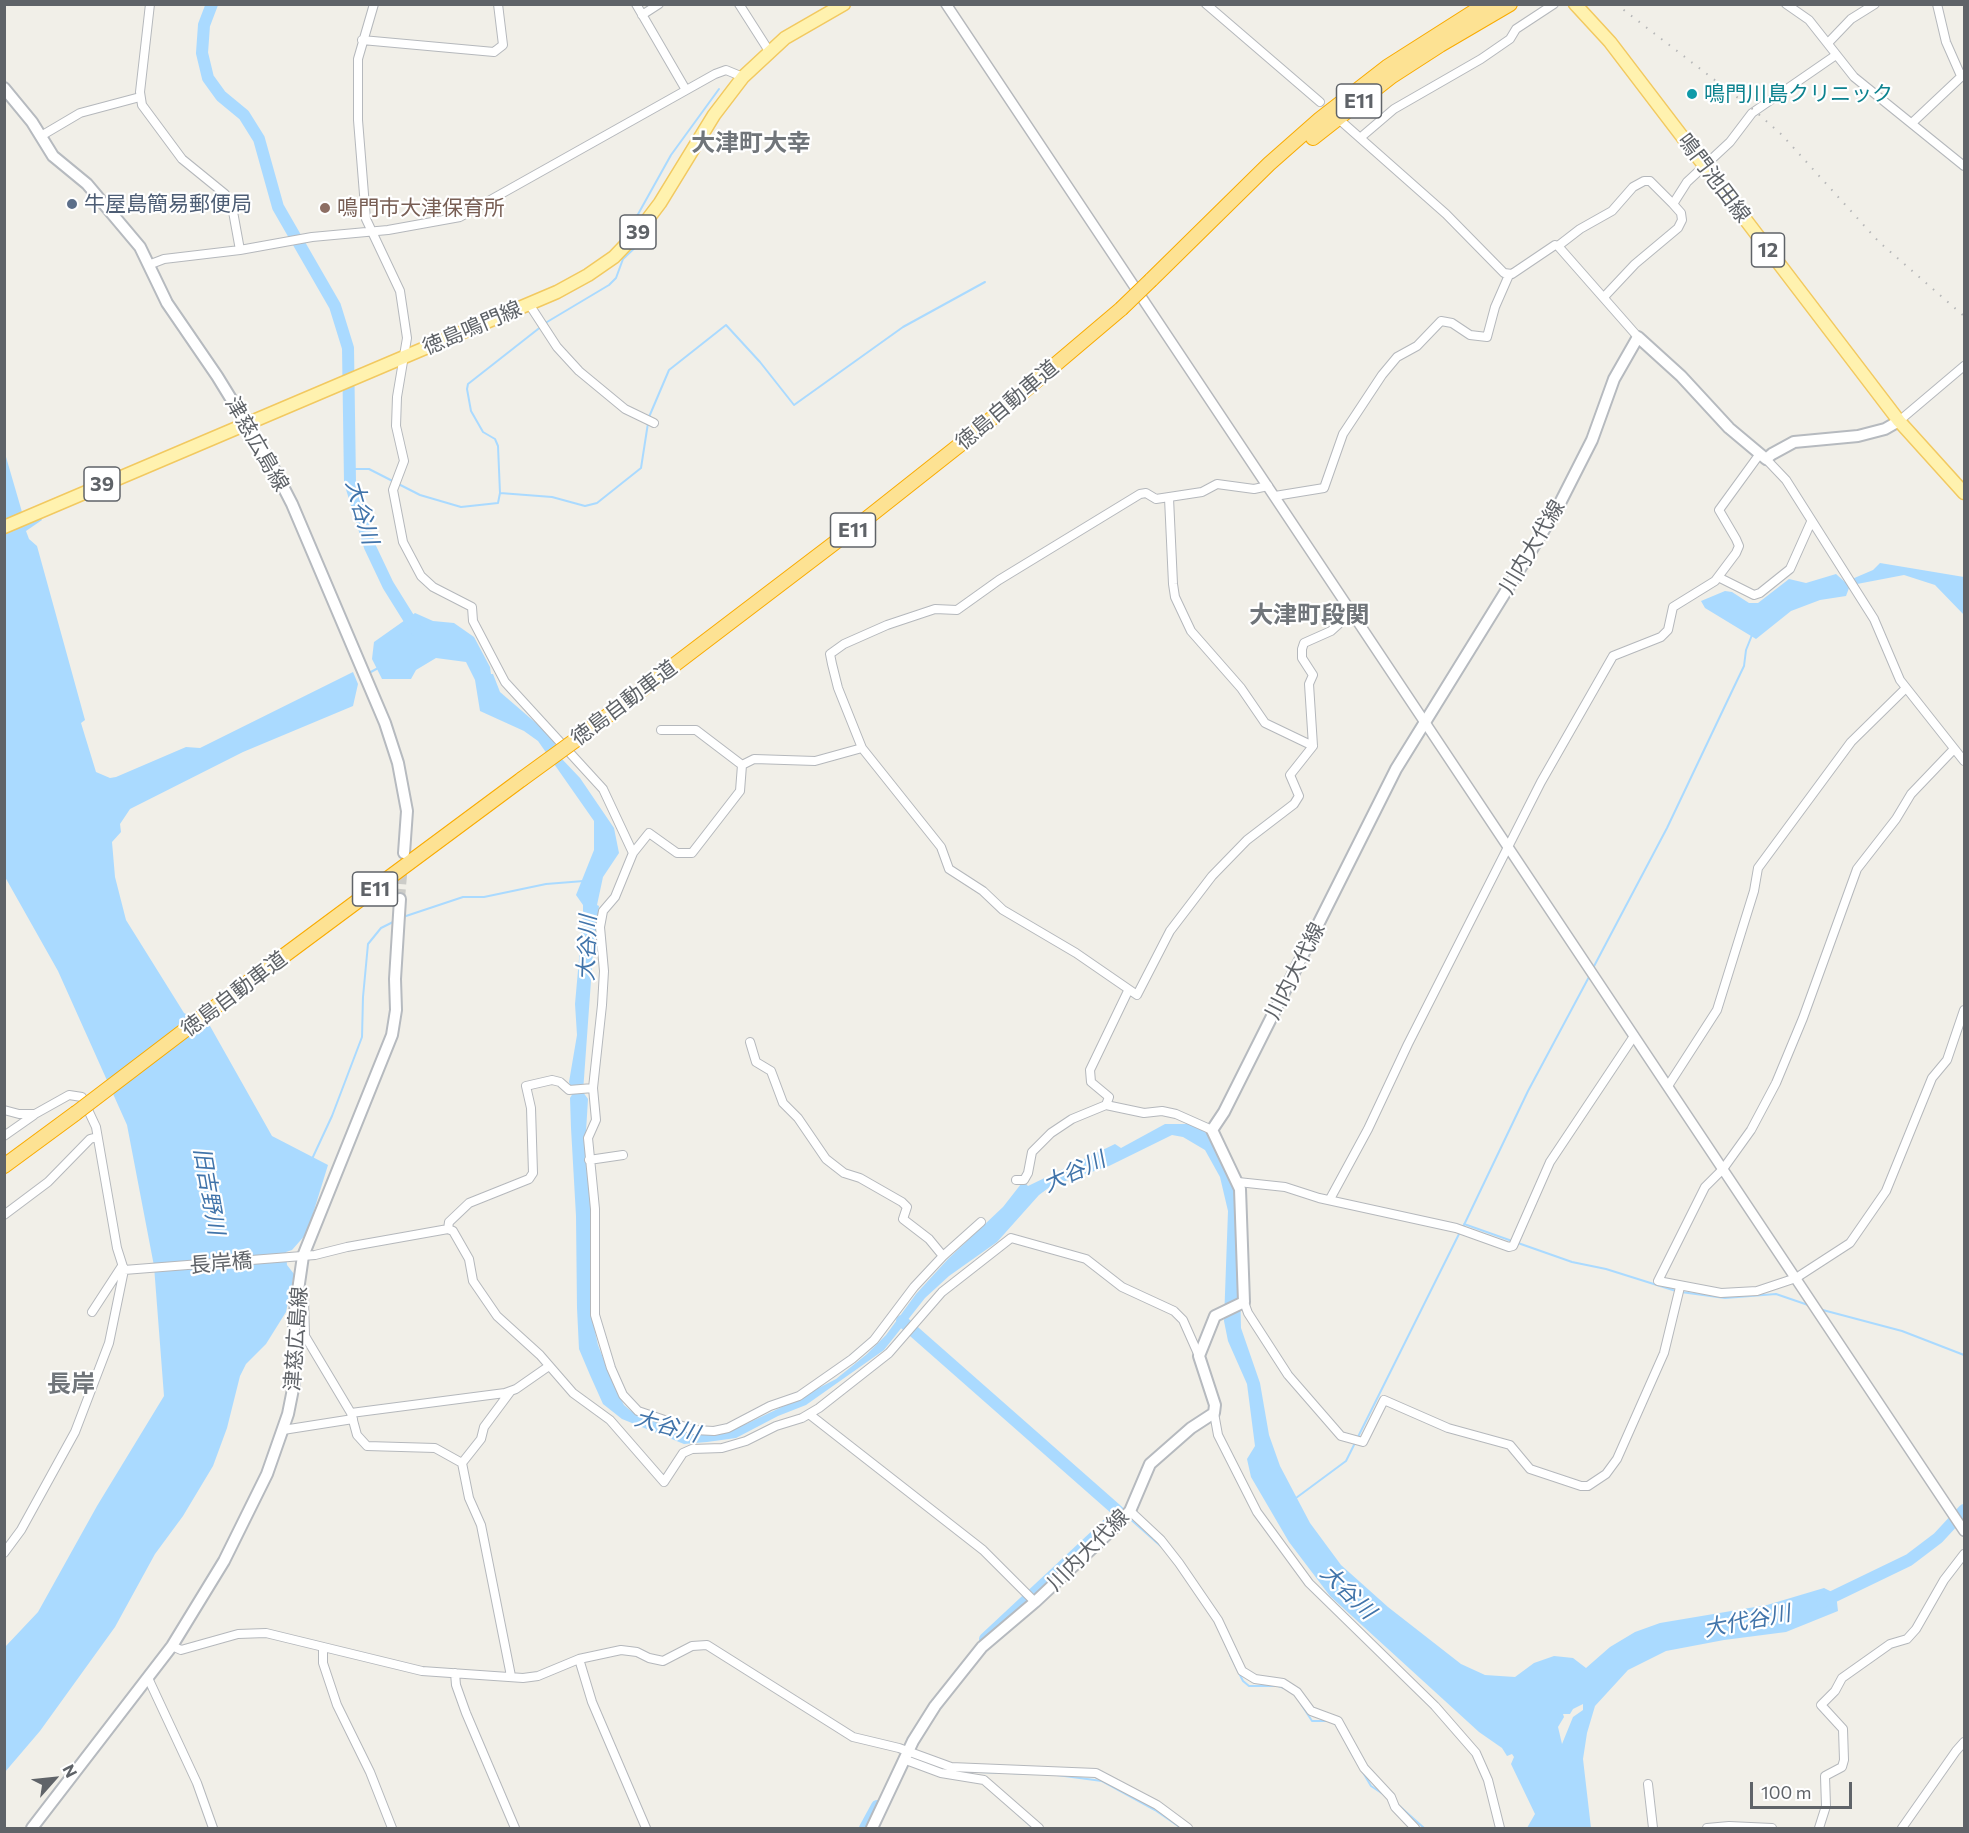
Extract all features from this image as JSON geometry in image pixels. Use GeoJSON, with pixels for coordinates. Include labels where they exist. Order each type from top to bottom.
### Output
{"type":"FeatureCollection","features":[{"type":"Feature","properties":{"kind":"highway","name":"徳島自動車道"},"geometry":{"type":"LineString","coordinates":[[4,1166],[577,739],[866,519],[971,436],[1121,309],[1269,164],[1350,96],[1387,67],[1486,4]]}},
{"type":"Feature","properties":{"kind":"highway","name":"徳島自動車道"},"geometry":{"type":"LineString","coordinates":[[1221,213],[1392,76],[1510,4]]}},
{"type":"Feature","properties":{"kind":"highway"},"geometry":{"type":"LineString","coordinates":[[4,1173],[71,1117]]}},
{"type":"Feature","properties":{"kind":"main road","name":"徳島鳴門線"},"geometry":{"type":"LineString","coordinates":[[4,526],[529,304],[588,275],[633,238],[660,203],[714,116],[743,77],[785,38],[844,4]]}},
{"type":"Feature","properties":{"kind":"main road","name":"鳴門池田線"},"geometry":{"type":"LineString","coordinates":[[1575,4],[1610,42],[1899,421],[1965,494]]}},
{"type":"Feature","properties":{"kind":"main road","name":"津慈広島線"},"geometry":{"type":"LineString","coordinates":[[4,88],[63,166],[87,184],[119,219],[151,264],[154,282],[247,423],[292,504],[373,691],[398,763],[407,811],[404,853]]}},
{"type":"Feature","properties":{"kind":"main road"},"geometry":{"type":"LineString","coordinates":[[1638,337],[1681,375],[1729,428],[1763,457],[1794,442],[1858,436],[1885,429],[1899,421]]}},
{"type":"Feature","properties":{"kind":"main road","name":"川内大代線"},"geometry":{"type":"LineString","coordinates":[[1211,1130],[1224,1112],[1396,769],[1558,507],[1592,440],[1614,379],[1638,337]]}},
{"type":"Feature","properties":{"kind":"main road","name":"津慈広島線"},"geometry":{"type":"LineString","coordinates":[[32,1828],[172,1646],[224,1561],[267,1474],[283,1430],[294,1384],[294,1318],[303,1256],[392,1035],[396,1010],[394,979],[400,899]]}},
{"type":"Feature","properties":{"kind":"main road"},"geometry":{"type":"LineString","coordinates":[[1211,1130],[1238,1182],[1242,1206],[1243,1303],[1215,1316],[1199,1356],[1215,1405],[1214,1413]]}},
{"type":"Feature","properties":{"kind":"main road","name":"川内大代線"},"geometry":{"type":"LineString","coordinates":[[872,1828],[906,1754],[935,1706],[982,1647],[1035,1602],[1130,1510],[1150,1464],[1191,1428],[1214,1413]]}},
{"type":"Feature","properties":{"kind":"street"},"geometry":{"type":"LineString","coordinates":[[150,4],[140,97],[149,117],[166,141],[182,159],[225,194],[232,206],[240,250]]}},
{"type":"Feature","properties":{"kind":"street"},"geometry":{"type":"LineString","coordinates":[[374,4],[358,58],[358,120],[366,219],[401,297],[407,338],[397,397],[396,426],[404,461],[394,487],[403,542],[410,560],[433,587],[472,607],[473,621],[505,682],[603,789],[633,853]]}},
{"type":"Feature","properties":{"kind":"street"},"geometry":{"type":"LineString","coordinates":[[363,40],[499,48],[498,4]]}},
{"type":"Feature","properties":{"kind":"street"},"geometry":{"type":"LineString","coordinates":[[636,4],[686,90]]}},
{"type":"Feature","properties":{"kind":"street"},"geometry":{"type":"LineString","coordinates":[[642,15],[659,4]]}},
{"type":"Feature","properties":{"kind":"street"},"geometry":{"type":"LineString","coordinates":[[739,4],[769,51]]}},
{"type":"Feature","properties":{"kind":"street"},"geometry":{"type":"LineString","coordinates":[[946,4],[1965,1531]]}},
{"type":"Feature","properties":{"kind":"street"},"geometry":{"type":"LineString","coordinates":[[1206,4],[1320,102]]}},
{"type":"Feature","properties":{"kind":"street"},"geometry":{"type":"LineString","coordinates":[[1359,138],[1394,109],[1481,59],[1510,39],[1516,29],[1554,4]]}},
{"type":"Feature","properties":{"kind":"street"},"geometry":{"type":"LineString","coordinates":[[1786,4],[1803,14],[1854,77],[1965,166]]}},
{"type":"Feature","properties":{"kind":"street"},"geometry":{"type":"LineString","coordinates":[[1828,43],[1851,20],[1875,4]]}},
{"type":"Feature","properties":{"kind":"street"},"geometry":{"type":"LineString","coordinates":[[1912,123],[1963,75],[1946,42],[1937,4]]}},
{"type":"Feature","properties":{"kind":"street"},"geometry":{"type":"LineString","coordinates":[[1673,204],[1687,182],[1730,142],[1755,111],[1836,55]]}},
{"type":"Feature","properties":{"kind":"street"},"geometry":{"type":"LineString","coordinates":[[151,264],[164,259],[240,250],[312,237],[370,232],[460,217],[686,90],[726,70],[743,77]]}},
{"type":"Feature","properties":{"kind":"street"},"geometry":{"type":"LineString","coordinates":[[41,136],[80,112],[140,97]]}},
{"type":"Feature","properties":{"kind":"street"},"geometry":{"type":"LineString","coordinates":[[1342,122],[1446,214],[1500,269],[1509,275]]}},
{"type":"Feature","properties":{"kind":"street"},"geometry":{"type":"LineString","coordinates":[[1275,496],[1324,488],[1343,434],[1382,375],[1397,357],[1417,346],[1442,321],[1452,322],[1470,335],[1487,337],[1495,307],[1509,275],[1612,211],[1633,187],[1644,181],[1650,181],[1681,213],[1682,220],[1678,228],[1635,264],[1604,297]]}},
{"type":"Feature","properties":{"kind":"street"},"geometry":{"type":"LineString","coordinates":[[1558,246],[1638,337]]}},
{"type":"Feature","properties":{"kind":"street"},"geometry":{"type":"LineString","coordinates":[[529,304],[545,330],[579,371],[625,409],[650,421]]}},
{"type":"Feature","properties":{"kind":"street"},"geometry":{"type":"LineString","coordinates":[[1899,421],[1965,366]]}},
{"type":"Feature","properties":{"kind":"street"},"geometry":{"type":"LineString","coordinates":[[1330,1199],[1368,1128],[1541,782],[1613,656],[1661,637],[1668,630],[1673,606],[1707,588],[1718,577],[1739,546],[1725,523],[1719,510],[1720,507],[1763,457],[1786,480],[1874,619],[1896,673],[1965,761]]}},
{"type":"Feature","properties":{"kind":"street"},"geometry":{"type":"LineString","coordinates":[[1268,486],[1254,489],[1217,484],[1202,492],[1156,499],[1140,494],[999,580],[957,610],[935,609],[887,625],[863,635],[830,654],[838,688],[862,748],[941,847],[949,869],[983,891],[1003,909],[1076,953],[1137,995],[1170,931],[1212,876],[1247,840],[1294,804],[1299,796],[1290,775],[1313,746],[1309,684],[1313,675],[1302,658],[1302,649],[1304,643],[1331,631],[1352,612]]}},
{"type":"Feature","properties":{"kind":"street"},"geometry":{"type":"LineString","coordinates":[[1168,498],[1175,597],[1191,631],[1241,688],[1265,723],[1313,746]]}},
{"type":"Feature","properties":{"kind":"street"},"geometry":{"type":"LineString","coordinates":[[1718,577],[1754,595],[1767,590],[1796,560],[1812,522]]}},
{"type":"Feature","properties":{"kind":"street"},"geometry":{"type":"LineString","coordinates":[[1668,1086],[1717,1011],[1755,877],[1788,824],[1851,742],[1906,688]]}},
{"type":"Feature","properties":{"kind":"street"},"geometry":{"type":"LineString","coordinates":[[661,730],[696,730],[742,765]]}},
{"type":"Feature","properties":{"kind":"street"},"geometry":{"type":"LineString","coordinates":[[742,765],[754,759],[815,761],[862,748]]}},
{"type":"Feature","properties":{"kind":"street"},"geometry":{"type":"LineString","coordinates":[[1954,749],[1911,794],[1896,819],[1857,869],[1803,1018],[1776,1083],[1751,1130],[1723,1169],[1705,1187],[1658,1281],[1680,1287],[1734,1294],[1772,1288],[1796,1278],[1850,1243],[1878,1204],[1932,1078],[1947,1060],[1965,1010]]}},
{"type":"Feature","properties":{"kind":"street"},"geometry":{"type":"LineString","coordinates":[[742,765],[740,791],[692,853],[677,853],[649,833],[633,853],[615,897],[603,911],[600,927],[604,971],[602,1005],[589,1088],[597,1120],[588,1138],[596,1209],[595,1315],[611,1368],[623,1395],[638,1411],[694,1430],[714,1431],[728,1428],[770,1406],[799,1396],[837,1371],[874,1340],[914,1287],[943,1256],[981,1222]]}},
{"type":"Feature","properties":{"kind":"street"},"geometry":{"type":"LineString","coordinates":[[1106,1105],[1109,1097],[1091,1082],[1090,1070],[1128,990]]}},
{"type":"Feature","properties":{"kind":"street"},"geometry":{"type":"LineString","coordinates":[[1238,1182],[1285,1187],[1456,1228],[1509,1247],[1513,1246],[1550,1162],[1634,1036]]}},
{"type":"Feature","properties":{"kind":"street"},"geometry":{"type":"LineString","coordinates":[[750,1042],[756,1062],[771,1071],[783,1103],[798,1118],[826,1159],[844,1173],[860,1178],[902,1202],[907,1207],[903,1219],[929,1239],[943,1256]]}},
{"type":"Feature","properties":{"kind":"street"},"geometry":{"type":"LineString","coordinates":[[589,1088],[568,1090],[561,1082],[552,1080],[526,1086],[531,1108],[533,1173],[529,1179],[469,1203],[449,1222],[448,1229],[453,1231],[469,1259],[472,1281],[507,1327],[549,1366],[573,1393],[610,1420],[664,1482],[683,1454],[692,1449],[722,1448],[746,1441],[776,1426],[809,1414],[872,1368],[942,1292],[1008,1240],[1016,1239],[1086,1259],[1122,1287],[1174,1311],[1183,1320],[1199,1356]]}},
{"type":"Feature","properties":{"kind":"street"},"geometry":{"type":"LineString","coordinates":[[4,1136],[35,1114],[76,1094],[82,1097],[90,1110],[97,1137],[117,1248],[124,1268],[109,1343],[89,1399],[75,1432],[21,1530],[4,1553]]}},
{"type":"Feature","properties":{"kind":"street"},"geometry":{"type":"LineString","coordinates":[[1016,1180],[1024,1180],[1028,1173],[1032,1152],[1051,1133],[1072,1119],[1106,1105],[1144,1113],[1162,1111],[1176,1114],[1211,1130]]}},
{"type":"Feature","properties":{"kind":"street"},"geometry":{"type":"LineString","coordinates":[[4,1110],[19,1114],[35,1114]]}},
{"type":"Feature","properties":{"kind":"street"},"geometry":{"type":"LineString","coordinates":[[4,1215],[48,1182],[90,1139],[97,1137]]}},
{"type":"Feature","properties":{"kind":"street"},"geometry":{"type":"LineString","coordinates":[[589,1160],[623,1155]]}},
{"type":"Feature","properties":{"kind":"street","name":"長岸橋"},"geometry":{"type":"LineString","coordinates":[[124,1268],[153,1269],[303,1256],[448,1229]]}},
{"type":"Feature","properties":{"kind":"street"},"geometry":{"type":"LineString","coordinates":[[92,1312],[124,1268]]}},
{"type":"Feature","properties":{"kind":"street"},"geometry":{"type":"LineString","coordinates":[[1243,1303],[1294,1384],[1335,1432],[1363,1442],[1384,1400],[1448,1428],[1510,1445],[1530,1469],[1581,1486],[1588,1486],[1606,1474],[1617,1459],[1664,1353],[1680,1287]]}},
{"type":"Feature","properties":{"kind":"street"},"geometry":{"type":"LineString","coordinates":[[299,1289],[304,1296],[305,1336],[352,1416],[357,1435],[368,1446],[435,1448],[462,1463],[469,1498],[481,1525],[510,1676]]}},
{"type":"Feature","properties":{"kind":"street"},"geometry":{"type":"LineString","coordinates":[[462,1463],[481,1439],[484,1427],[510,1392],[549,1366]]}},
{"type":"Feature","properties":{"kind":"street"},"geometry":{"type":"LineString","coordinates":[[283,1430],[352,1416],[510,1392]]}},
{"type":"Feature","properties":{"kind":"street"},"geometry":{"type":"LineString","coordinates":[[1214,1413],[1218,1435],[1257,1512],[1309,1583],[1435,1706],[1476,1753],[1488,1780],[1500,1828]]}},
{"type":"Feature","properties":{"kind":"street"},"geometry":{"type":"LineString","coordinates":[[809,1414],[983,1550],[1035,1602]]}},
{"type":"Feature","properties":{"kind":"street"},"geometry":{"type":"LineString","coordinates":[[1130,1510],[1161,1540],[1179,1563],[1218,1620],[1242,1671],[1255,1679],[1283,1683],[1297,1692],[1311,1711],[1338,1721],[1364,1768],[1415,1828]]}},
{"type":"Feature","properties":{"kind":"street"},"geometry":{"type":"LineString","coordinates":[[1819,1828],[1826,1806],[1825,1776],[1842,1767],[1844,1752],[1843,1730],[1821,1705],[1835,1691],[1842,1678],[1890,1644],[1907,1639],[1916,1629],[1944,1580],[1965,1554]]}},
{"type":"Feature","properties":{"kind":"street"},"geometry":{"type":"LineString","coordinates":[[172,1646],[181,1650],[238,1634],[266,1633],[422,1671],[538,1676],[628,1649],[663,1661],[692,1646],[707,1645],[845,1733],[951,1767],[1096,1773],[1157,1806],[1188,1828]]}},
{"type":"Feature","properties":{"kind":"street"},"geometry":{"type":"LineString","coordinates":[[323,1647],[323,1663],[337,1705],[370,1772],[392,1828]]}},
{"type":"Feature","properties":{"kind":"street"},"geometry":{"type":"LineString","coordinates":[[580,1665],[646,1828]]}},
{"type":"Feature","properties":{"kind":"street"},"geometry":{"type":"LineString","coordinates":[[455,1674],[456,1685],[466,1713],[515,1828]]}},
{"type":"Feature","properties":{"kind":"street"},"geometry":{"type":"LineString","coordinates":[[148,1678],[197,1783],[213,1828]]}},
{"type":"Feature","properties":{"kind":"street"},"geometry":{"type":"LineString","coordinates":[[1902,1828],[1956,1751],[1965,1742]]}},
{"type":"Feature","properties":{"kind":"street"},"geometry":{"type":"LineString","coordinates":[[906,1754],[941,1773],[984,1780],[1039,1828]]}},
{"type":"Feature","properties":{"kind":"street"},"geometry":{"type":"LineString","coordinates":[[1648,1784],[1653,1828]]}},
{"type":"Feature","properties":{"kind":"street"},"geometry":{"type":"LineString","coordinates":[[1707,1828],[1728,1826],[1772,1828]]}},
{"type":"Feature","properties":{"kind":"water","name":"旧吉野川"},"geometry":{"type":"Polygon","coordinates":[[[4,450],[22,512],[36,508],[42,520],[26,531],[29,539],[37,546],[85,720],[81,723],[96,772],[110,778],[116,777],[186,747],[200,748],[353,672],[358,684],[353,706],[243,752],[130,809],[120,824],[121,832],[112,842],[115,877],[126,920],[184,1013],[210,1026],[272,1136],[328,1165],[307,1233],[292,1250],[286,1252],[287,1265],[294,1274],[286,1312],[266,1344],[246,1364],[240,1376],[227,1428],[213,1466],[183,1516],[155,1554],[115,1627],[40,1731],[5,1772],[5,1647],[38,1612],[97,1506],[164,1396],[154,1266],[127,1125],[58,971],[5,877],[4,450]]]}},
{"type":"Feature","properties":{"kind":"water"},"geometry":{"type":"Polygon","coordinates":[[[1880,563],[1964,577],[1964,615],[1935,585],[1904,575],[1857,584],[1849,588],[1846,596],[1820,600],[1791,611],[1756,639],[1705,608],[1701,601],[1725,591],[1732,592],[1749,603],[1758,603],[1789,579],[1806,583],[1836,574],[1845,582],[1873,570],[1880,563]]]}},
{"type":"Feature","properties":{"kind":"water"},"geometry":{"type":"Polygon","coordinates":[[[415,613],[433,621],[454,623],[474,637],[500,692],[551,736],[562,759],[580,778],[614,828],[619,853],[603,877],[597,905],[599,906],[593,953],[583,1092],[588,1099],[585,1148],[591,1206],[592,1318],[598,1345],[614,1386],[624,1405],[631,1411],[669,1427],[697,1433],[746,1424],[786,1405],[836,1379],[867,1354],[886,1335],[916,1294],[948,1259],[1003,1207],[1021,1184],[1024,1182],[1028,1186],[1115,1144],[1121,1148],[1165,1124],[1189,1124],[1202,1129],[1209,1136],[1235,1186],[1238,1202],[1241,1328],[1260,1383],[1269,1435],[1280,1466],[1310,1523],[1341,1565],[1388,1607],[1461,1664],[1485,1675],[1515,1677],[1534,1663],[1554,1656],[1573,1658],[1586,1668],[1610,1647],[1635,1632],[1660,1623],[1767,1605],[1824,1588],[1836,1594],[1838,1611],[1786,1632],[1666,1651],[1628,1670],[1595,1706],[1587,1733],[1583,1759],[1591,1828],[1527,1828],[1535,1814],[1511,1764],[1514,1757],[1512,1754],[1507,1756],[1502,1748],[1479,1732],[1330,1596],[1289,1542],[1251,1477],[1247,1459],[1255,1446],[1247,1384],[1228,1341],[1224,1321],[1228,1211],[1220,1177],[1205,1150],[1183,1137],[1172,1135],[1109,1166],[1051,1186],[1039,1195],[997,1242],[949,1276],[925,1298],[884,1350],[806,1405],[778,1416],[736,1438],[684,1444],[622,1419],[603,1404],[579,1349],[577,1308],[576,1216],[570,1098],[573,1093],[569,1082],[577,1035],[575,1004],[583,914],[583,905],[576,895],[594,850],[594,821],[538,741],[524,731],[480,711],[475,680],[466,662],[436,658],[416,670],[411,679],[382,679],[372,659],[374,642],[415,613]],[[1583,1704],[1573,1709],[1570,1714],[1563,1714],[1564,1717],[1558,1727],[1562,1744],[1573,1717],[1583,1710],[1583,1704]]]}},
{"type":"Feature","properties":{"kind":"waterway","name":"大谷川"},"geometry":{"type":"LineString","coordinates":[[212,4],[204,25],[202,53],[208,78],[221,96],[244,115],[259,139],[278,207],[335,306],[348,348],[350,482],[370,547],[388,585],[416,630]]}},
{"type":"Feature","properties":{"kind":"waterway"},"geometry":{"type":"LineString","coordinates":[[633,229],[632,225],[671,155],[719,89]]}},
{"type":"Feature","properties":{"kind":"waterway"},"geometry":{"type":"LineString","coordinates":[[350,469],[369,469],[420,495],[461,507],[498,503],[500,493],[498,446],[495,439],[483,432],[471,411],[468,384],[547,322],[609,285],[616,278],[623,259],[641,242],[639,239]]}},
{"type":"Feature","properties":{"kind":"waterway"},"geometry":{"type":"LineString","coordinates":[[649,417],[669,370],[726,325],[760,362],[794,405],[903,327],[985,282]]}},
{"type":"Feature","properties":{"kind":"waterway"},"geometry":{"type":"LineString","coordinates":[[500,493],[552,497],[585,506],[597,503],[641,468],[648,423]]}},
{"type":"Feature","properties":{"kind":"waterway"},"geometry":{"type":"LineString","coordinates":[[1592,970],[1667,828],[1744,666],[1746,650],[1752,635]]}},
{"type":"Feature","properties":{"kind":"waterway"},"geometry":{"type":"LineString","coordinates":[[369,673],[380,667]]}},
{"type":"Feature","properties":{"kind":"waterway"},"geometry":{"type":"LineString","coordinates":[[403,917],[463,897],[484,897],[546,884],[584,881]]}},
{"type":"Feature","properties":{"kind":"waterway"},"geometry":{"type":"LineString","coordinates":[[312,1159],[332,1116],[362,1037],[368,944],[381,928],[395,921]]}},
{"type":"Feature","properties":{"kind":"waterway"},"geometry":{"type":"LineString","coordinates":[[1463,1227],[1528,1091],[1590,975]]}},
{"type":"Feature","properties":{"kind":"waterway"},"geometry":{"type":"LineString","coordinates":[[1464,1224],[1512,1241]]}},
{"type":"Feature","properties":{"kind":"waterway"},"geometry":{"type":"LineString","coordinates":[[1296,1498],[1346,1461],[1460,1232]]}},
{"type":"Feature","properties":{"kind":"waterway"},"geometry":{"type":"LineString","coordinates":[[1518,1243],[1572,1262],[1606,1269],[1676,1291]]}},
{"type":"Feature","properties":{"kind":"waterway"},"geometry":{"type":"LineString","coordinates":[[1681,1292],[1725,1298],[1776,1294],[1811,1306]]}},
{"type":"Feature","properties":{"kind":"waterway"},"geometry":{"type":"LineString","coordinates":[[1819,1309],[1902,1331],[1964,1355]]}},
{"type":"Feature","properties":{"kind":"waterway"},"geometry":{"type":"LineString","coordinates":[[902,1321],[1120,1513],[985,1639]]}},
{"type":"Feature","properties":{"kind":"waterway","name":"大代谷川"},"geometry":{"type":"LineString","coordinates":[[1822,1602],[1909,1560],[1938,1538],[1964,1510]]}},
{"type":"Feature","properties":{"kind":"waterway"},"geometry":{"type":"LineString","coordinates":[[1128,1517],[1164,1549]]}},
{"type":"Feature","properties":{"kind":"waterway"},"geometry":{"type":"LineString","coordinates":[[1230,1655],[1243,1681],[1249,1686],[1278,1686],[1287,1689]]}},
{"type":"Feature","properties":{"kind":"waterway"},"geometry":{"type":"LineString","coordinates":[[1301,1704],[1312,1721],[1332,1721],[1337,1726]]}},
{"type":"Feature","properties":{"kind":"waterway"},"geometry":{"type":"LineString","coordinates":[[1348,1747],[1371,1786],[1386,1796]]}},
{"type":"Feature","properties":{"kind":"waterway"},"geometry":{"type":"LineString","coordinates":[[918,1761],[944,1770]]}},
{"type":"Feature","properties":{"kind":"waterway"},"geometry":{"type":"LineString","coordinates":[[979,1772],[1039,1774]]}},
{"type":"Feature","properties":{"kind":"waterway"},"geometry":{"type":"LineString","coordinates":[[1057,1775],[1102,1781],[1155,1810],[1181,1828]]}},
{"type":"Feature","properties":{"kind":"waterway"},"geometry":{"type":"LineString","coordinates":[[989,1788],[1033,1828]]}},
{"type":"Feature","properties":{"kind":"waterway"},"geometry":{"type":"LineString","coordinates":[[1396,1803],[1424,1828]]}},
{"type":"Feature","properties":{"kind":"waterway"},"geometry":{"type":"LineString","coordinates":[[865,1828],[877,1806]]}},
{"type":"Feature","properties":{"kind":"tunnel"},"geometry":{"type":"LineString","coordinates":[[400,899],[403,863]]}},
{"type":"Feature","properties":{"kind":"railway"},"geometry":{"type":"LineString","coordinates":[[1616,4],[1755,111],[1782,135],[1879,242],[1964,316]]}},
{"type":"Feature","properties":{"kind":"place","name":"鳴門川島クリニック"},"geometry":{"type":"Point","coordinates":[1692,94]}},
{"type":"Feature","properties":{"kind":"place","name":"牛屋島簡易郵便局"},"geometry":{"type":"Point","coordinates":[72,204]}},
{"type":"Feature","properties":{"kind":"place","name":"鳴門市大津保育所"},"geometry":{"type":"Point","coordinates":[325,208]}},
{"type":"Feature","properties":{"kind":"district","name":"大津町大幸"},"geometry":{"type":"Point","coordinates":[751,143]}},
{"type":"Feature","properties":{"kind":"district","name":"大津町段関"},"geometry":{"type":"Point","coordinates":[1309,615]}},
{"type":"Feature","properties":{"kind":"district","name":"長岸"},"geometry":{"type":"Point","coordinates":[71,1384]}}]}
